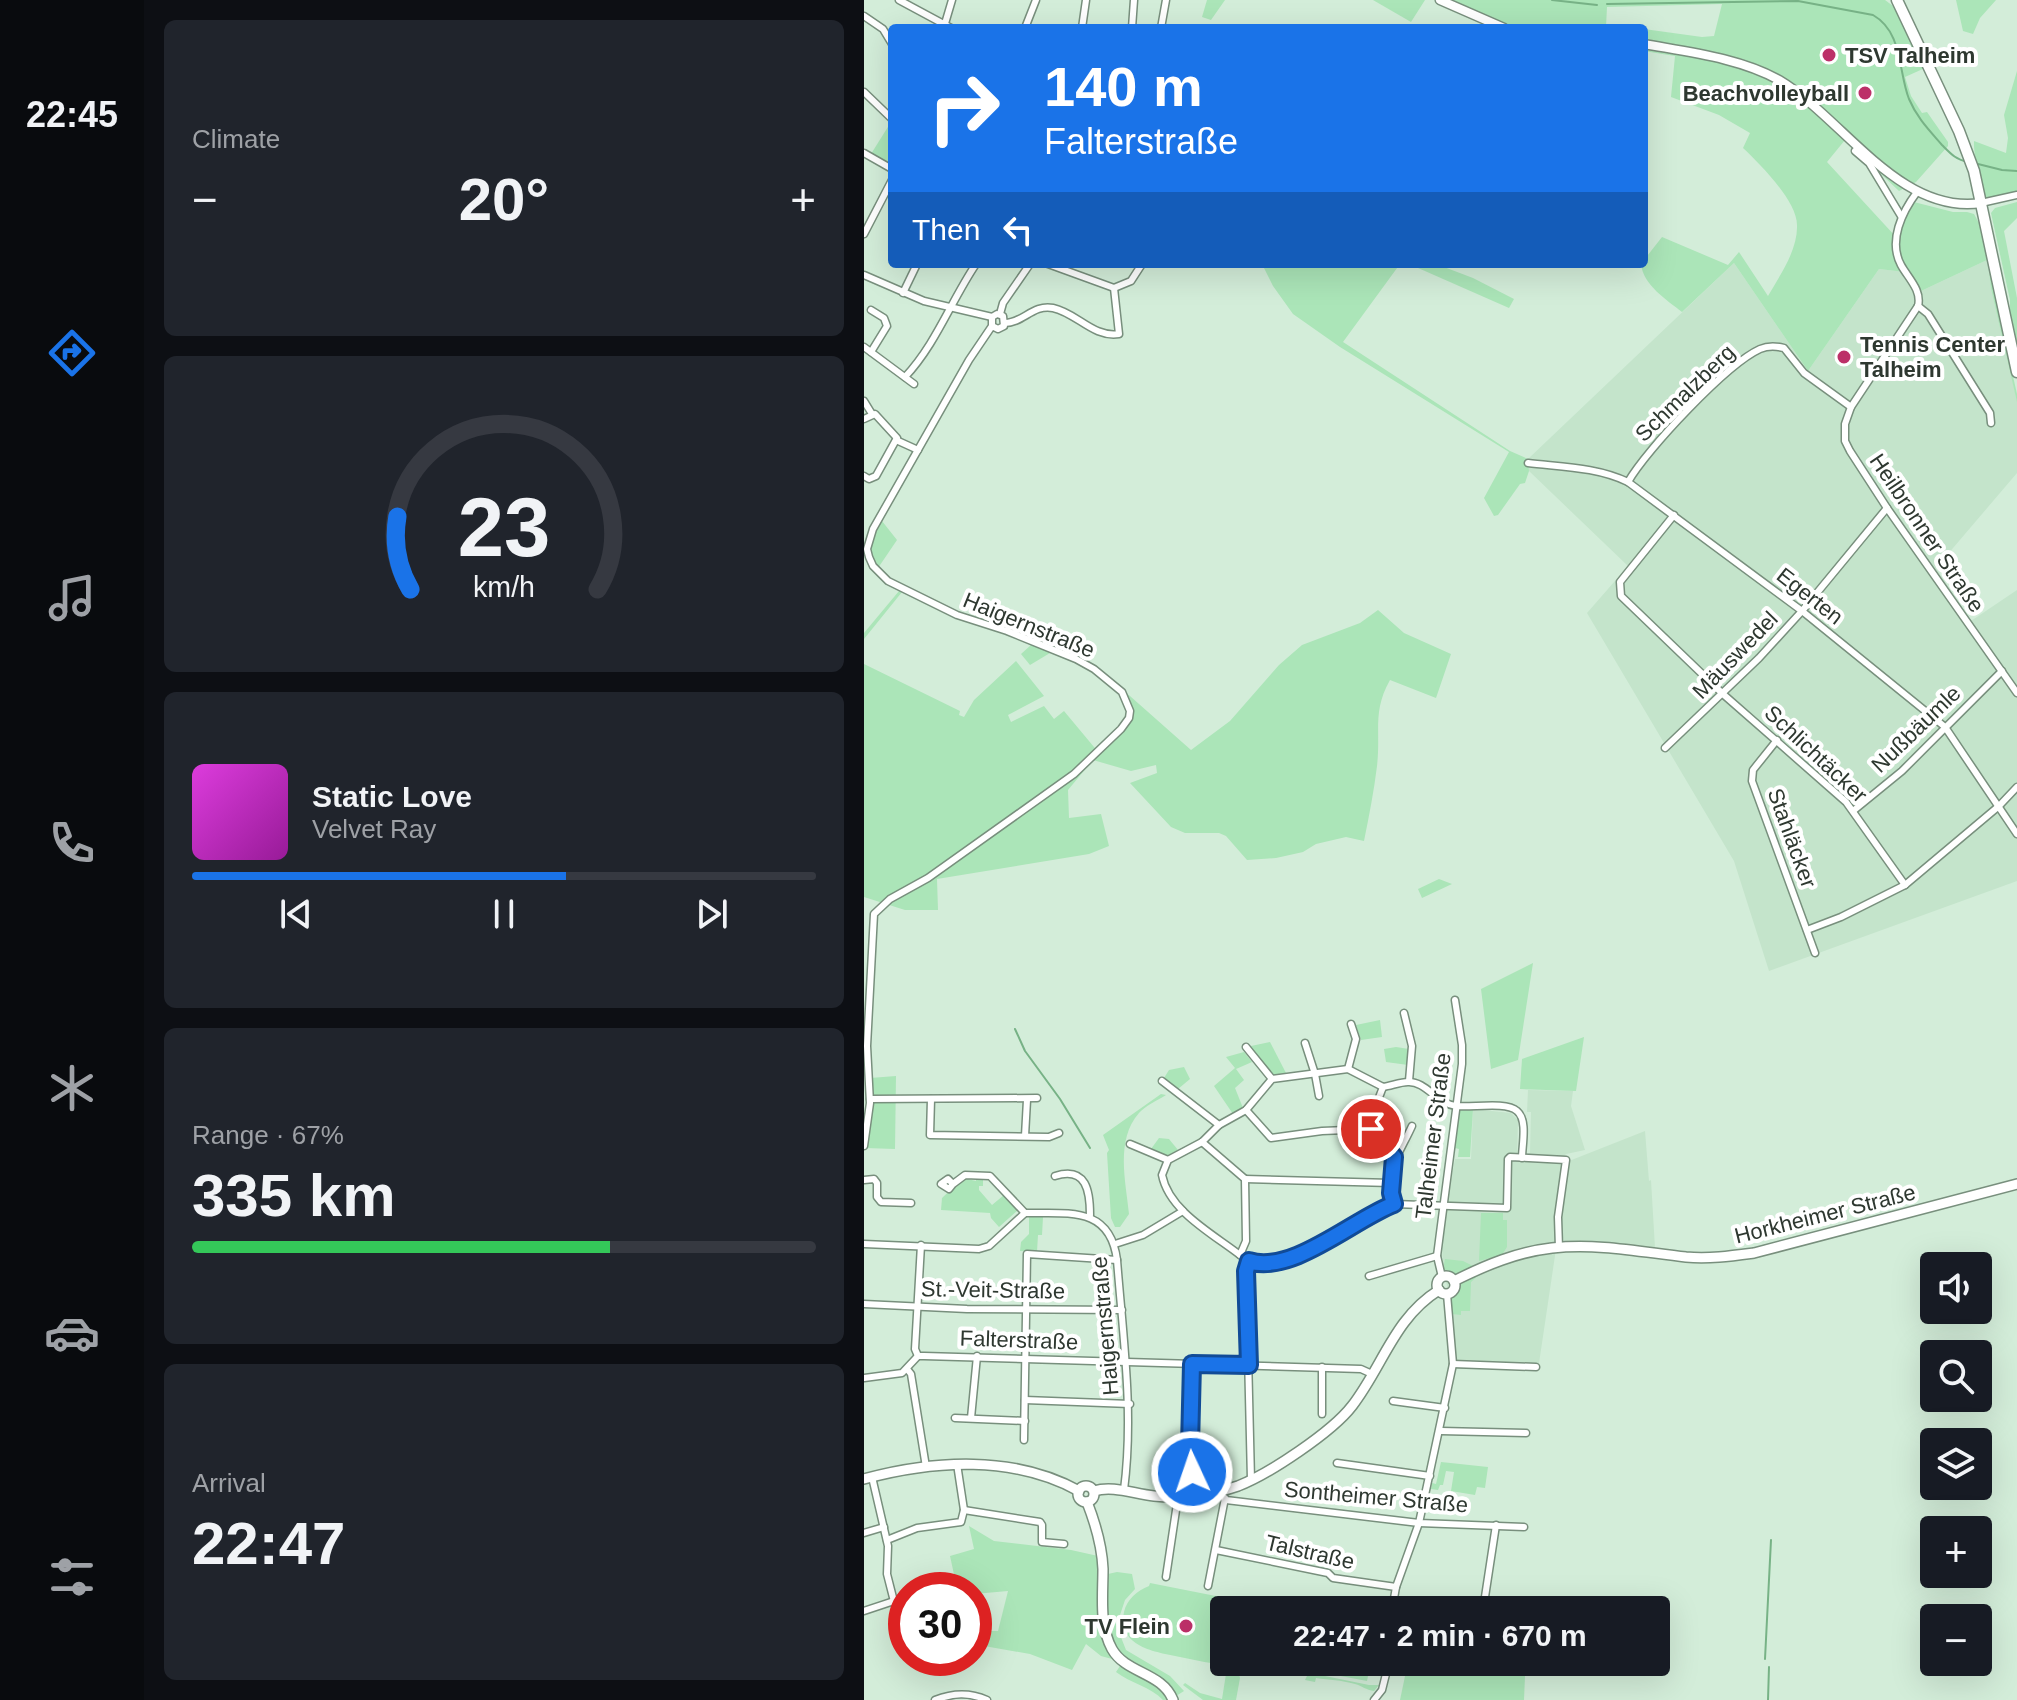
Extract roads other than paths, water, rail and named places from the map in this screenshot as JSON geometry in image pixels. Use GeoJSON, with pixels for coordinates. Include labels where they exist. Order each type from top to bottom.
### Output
{"type":"FeatureCollection","features":[{"type":"Feature","properties":{"kind":"main road"},"geometry":{"type":"LineString","coordinates":[[1897,0],[1969,155],[2017,372]]}},
{"type":"Feature","properties":{"kind":"main road","name":"Horkheimer Straße"},"geometry":{"type":"LineString","coordinates":[[1454,1281],[1502,1259],[1559,1248],[1617,1248],[1688,1257],[1754,1253],[2017,1184]]}},
{"type":"Feature","properties":{"kind":"main road"},"geometry":{"type":"LineString","coordinates":[[1079,1491],[1085,1486],[1094,1491],[1103,1488],[1178,1497],[1224,1495],[1276,1466],[1342,1417],[1352,1407],[1402,1322],[1412,1311],[1443,1292],[1454,1289],[1454,1281],[1450,1277],[1442,1277],[1438,1281],[1443,1292]]}},
{"type":"Feature","properties":{"kind":"main road"},"geometry":{"type":"LineString","coordinates":[[868,1478],[974,1463],[1056,1478],[1079,1491]]}},
{"type":"Feature","properties":{"kind":"main road"},"geometry":{"type":"LineString","coordinates":[[1079,1491],[1080,1499],[1087,1502],[1098,1532],[1103,1568],[1103,1621],[1113,1650],[1128,1666],[1157,1680],[1173,1700]]}},
{"type":"Feature","properties":{"kind":"main road"},"geometry":{"type":"LineString","coordinates":[[1087,1502],[1093,1498],[1094,1491]]}},
{"type":"Feature","properties":{"kind":"street"},"geometry":{"type":"LineString","coordinates":[[899,0],[941,24]]}},
{"type":"Feature","properties":{"kind":"street"},"geometry":{"type":"LineString","coordinates":[[947,24],[952,0]]}},
{"type":"Feature","properties":{"kind":"street"},"geometry":{"type":"LineString","coordinates":[[1027,24],[1036,0]]}},
{"type":"Feature","properties":{"kind":"street"},"geometry":{"type":"LineString","coordinates":[[1083,24],[1086,0]]}},
{"type":"Feature","properties":{"kind":"street"},"geometry":{"type":"LineString","coordinates":[[1132,24],[1134,0]]}},
{"type":"Feature","properties":{"kind":"street"},"geometry":{"type":"LineString","coordinates":[[1162,24],[1166,0]]}},
{"type":"Feature","properties":{"kind":"street"},"geometry":{"type":"LineString","coordinates":[[1440,0],[1495,24]]}},
{"type":"Feature","properties":{"kind":"street"},"geometry":{"type":"LineString","coordinates":[[864,16],[883,29],[888,37]]}},
{"type":"Feature","properties":{"kind":"street"},"geometry":{"type":"LineString","coordinates":[[1648,45],[1733,63],[1775,78],[1917,192],[1958,205],[2017,195]]}},
{"type":"Feature","properties":{"kind":"street"},"geometry":{"type":"LineString","coordinates":[[864,92],[888,115]]}},
{"type":"Feature","properties":{"kind":"street"},"geometry":{"type":"LineString","coordinates":[[1855,151],[1869,163],[1901,216]]}},
{"type":"Feature","properties":{"kind":"street"},"geometry":{"type":"LineString","coordinates":[[864,153],[888,167]]}},
{"type":"Feature","properties":{"kind":"street"},"geometry":{"type":"LineString","coordinates":[[864,234],[888,188]]}},
{"type":"Feature","properties":{"kind":"street"},"geometry":{"type":"LineString","coordinates":[[1917,192],[1901,216],[1897,235],[1899,261],[1918,292],[1918,306],[1928,314],[1990,413],[1991,423]]}},
{"type":"Feature","properties":{"kind":"street"},"geometry":{"type":"LineString","coordinates":[[864,215],[873,219]]}},
{"type":"Feature","properties":{"kind":"street"},"geometry":{"type":"LineString","coordinates":[[903,293],[915,268]]}},
{"type":"Feature","properties":{"kind":"street"},"geometry":{"type":"LineString","coordinates":[[905,377],[920,360],[974,268]]}},
{"type":"Feature","properties":{"kind":"street"},"geometry":{"type":"LineString","coordinates":[[1000,314],[1003,303],[1027,268]]}},
{"type":"Feature","properties":{"kind":"street"},"geometry":{"type":"LineString","coordinates":[[1059,268],[1114,288],[1131,281],[1139,268]]}},
{"type":"Feature","properties":{"kind":"street"},"geometry":{"type":"LineString","coordinates":[[864,275],[903,293],[951,308],[992,317],[1000,314]]}},
{"type":"Feature","properties":{"kind":"street"},"geometry":{"type":"LineString","coordinates":[[992,317],[992,326],[998,329],[1039,308],[1055,308],[1093,329],[1119,334],[1114,288]]}},
{"type":"Feature","properties":{"kind":"street","name":"Heilbronner Straße"},"geometry":{"type":"LineString","coordinates":[[1918,306],[1851,407],[1845,424],[1845,441],[1887,508],[2017,693]]}},
{"type":"Feature","properties":{"kind":"street"},"geometry":{"type":"LineString","coordinates":[[871,310],[884,318],[887,326],[871,352]]}},
{"type":"Feature","properties":{"kind":"street"},"geometry":{"type":"LineString","coordinates":[[1000,314],[1005,318],[1005,323]]}},
{"type":"Feature","properties":{"kind":"street","name":"Haigernstraße"},"geometry":{"type":"LineString","coordinates":[[870,1099],[866,1075],[869,988],[872,923],[878,908],[941,870],[1074,774],[1129,718],[1130,711],[1122,692],[1094,669],[1031,640],[942,609],[888,581],[873,566],[867,549],[869,538],[918,450],[992,326]]}},
{"type":"Feature","properties":{"kind":"street"},"geometry":{"type":"LineString","coordinates":[[864,347],[914,384]]}},
{"type":"Feature","properties":{"kind":"street","name":"Schmalzberg"},"geometry":{"type":"LineString","coordinates":[[1628,482],[1646,454],[1732,367],[1762,348],[1784,348],[1804,373],[1851,407]]}},
{"type":"Feature","properties":{"kind":"street"},"geometry":{"type":"LineString","coordinates":[[864,401],[872,414],[878,416],[896,436],[876,476],[869,479],[864,476]]}},
{"type":"Feature","properties":{"kind":"street"},"geometry":{"type":"LineString","coordinates":[[864,419],[872,414]]}},
{"type":"Feature","properties":{"kind":"street"},"geometry":{"type":"LineString","coordinates":[[896,440],[918,450]]}},
{"type":"Feature","properties":{"kind":"street","name":"Egerten"},"geometry":{"type":"LineString","coordinates":[[1528,463],[1565,466],[1628,482],[1802,611],[1945,727],[2017,834]]}},
{"type":"Feature","properties":{"kind":"street","name":"Mäuswedel"},"geometry":{"type":"LineString","coordinates":[[1665,748],[1724,695],[1802,611],[1887,508]]}},
{"type":"Feature","properties":{"kind":"street","name":"Schlichtäcker"},"geometry":{"type":"LineString","coordinates":[[1674,515],[1620,582],[1621,596],[1724,695],[1846,802],[1905,885]]}},
{"type":"Feature","properties":{"kind":"street","name":"Nußbäumle"},"geometry":{"type":"LineString","coordinates":[[1853,811],[1902,771],[2002,671]]}},
{"type":"Feature","properties":{"kind":"street","name":"Stahläcker"},"geometry":{"type":"LineString","coordinates":[[1777,740],[1753,770],[1752,781],[1815,953]]}},
{"type":"Feature","properties":{"kind":"street"},"geometry":{"type":"LineString","coordinates":[[1807,930],[1905,885],[1999,806],[2017,787]]}},
{"type":"Feature","properties":{"kind":"street","name":"Talheimer Straße"},"geometry":{"type":"LineString","coordinates":[[1442,1277],[1437,1256],[1461,1081],[1462,1054],[1455,1000]]}},
{"type":"Feature","properties":{"kind":"street"},"geometry":{"type":"LineString","coordinates":[[1404,1013],[1412,1046],[1409,1081]]}},
{"type":"Feature","properties":{"kind":"street"},"geometry":{"type":"LineString","coordinates":[[1348,1069],[1356,1039],[1351,1024]]}},
{"type":"Feature","properties":{"kind":"street"},"geometry":{"type":"LineString","coordinates":[[1305,1043],[1319,1096]]}},
{"type":"Feature","properties":{"kind":"street"},"geometry":{"type":"LineString","coordinates":[[1246,1047],[1272,1079]]}},
{"type":"Feature","properties":{"kind":"street"},"geometry":{"type":"LineString","coordinates":[[1522,1158],[1523,1120],[1519,1112],[1511,1107],[1443,1103],[1420,1085],[1409,1081],[1383,1087],[1348,1069],[1272,1079],[1246,1110],[1219,1125],[1202,1142],[1168,1160],[1162,1175],[1163,1183],[1183,1211],[1240,1255],[1257,1264],[1286,1259],[1394,1204],[1507,1208],[1508,1159],[1566,1160],[1558,1217],[1559,1248]]}},
{"type":"Feature","properties":{"kind":"street"},"geometry":{"type":"LineString","coordinates":[[1162,1081],[1219,1125]]}},
{"type":"Feature","properties":{"kind":"street"},"geometry":{"type":"LineString","coordinates":[[1383,1087],[1370,1122],[1371,1129],[1394,1157]]}},
{"type":"Feature","properties":{"kind":"street"},"geometry":{"type":"LineString","coordinates":[[864,1146],[870,1099],[1037,1098]]}},
{"type":"Feature","properties":{"kind":"street"},"geometry":{"type":"LineString","coordinates":[[931,1099],[930,1135],[1049,1137],[1059,1133]]}},
{"type":"Feature","properties":{"kind":"street"},"geometry":{"type":"LineString","coordinates":[[1025,1136],[1027,1100]]}},
{"type":"Feature","properties":{"kind":"street"},"geometry":{"type":"LineString","coordinates":[[1246,1110],[1271,1138],[1322,1131],[1371,1129]]}},
{"type":"Feature","properties":{"kind":"street"},"geometry":{"type":"LineString","coordinates":[[1394,1204],[1391,1193],[1394,1157],[1412,1126]]}},
{"type":"Feature","properties":{"kind":"street"},"geometry":{"type":"LineString","coordinates":[[1202,1142],[1245,1179],[1391,1183]]}},
{"type":"Feature","properties":{"kind":"street"},"geometry":{"type":"LineString","coordinates":[[1130,1144],[1168,1160]]}},
{"type":"Feature","properties":{"kind":"street"},"geometry":{"type":"LineString","coordinates":[[864,1244],[979,1249],[989,1246],[1025,1213],[1090,1215],[1088,1187],[1075,1174],[1055,1176]]}},
{"type":"Feature","properties":{"kind":"street"},"geometry":{"type":"LineString","coordinates":[[953,1184],[965,1175],[990,1176],[1025,1213]]}},
{"type":"Feature","properties":{"kind":"street"},"geometry":{"type":"LineString","coordinates":[[864,1180],[874,1179],[881,1202],[911,1203]]}},
{"type":"Feature","properties":{"kind":"street"},"geometry":{"type":"LineString","coordinates":[[1240,1255],[1246,1241],[1245,1179]]}},
{"type":"Feature","properties":{"kind":"street"},"geometry":{"type":"LineString","coordinates":[[1115,1244],[1143,1235],[1183,1211]]}},
{"type":"Feature","properties":{"kind":"street","name":"Haigernstraße"},"geometry":{"type":"LineString","coordinates":[[1090,1215],[1115,1244],[1117,1260],[1130,1404],[1124,1490]]}},
{"type":"Feature","properties":{"kind":"street"},"geometry":{"type":"LineString","coordinates":[[864,1378],[891,1376],[907,1369],[918,1356],[915,1349],[916,1307],[921,1245]]}},
{"type":"Feature","properties":{"kind":"street"},"geometry":{"type":"LineString","coordinates":[[1024,1440],[1027,1254],[1117,1260]]}},
{"type":"Feature","properties":{"kind":"street"},"geometry":{"type":"LineString","coordinates":[[1369,1276],[1437,1256]]}},
{"type":"Feature","properties":{"kind":"street"},"geometry":{"type":"LineString","coordinates":[[1249,1261],[1246,1271],[1251,1480]]}},
{"type":"Feature","properties":{"kind":"street"},"geometry":{"type":"LineString","coordinates":[[1394,1596],[1419,1523],[1453,1364],[1443,1292]]}},
{"type":"Feature","properties":{"kind":"street","name":"St.-Veit-Straße"},"geometry":{"type":"LineString","coordinates":[[864,1304],[1122,1310]]}},
{"type":"Feature","properties":{"kind":"street","name":"Falterstraße"},"geometry":{"type":"LineString","coordinates":[[918,1356],[1322,1367],[1361,1369],[1372,1374]]}},
{"type":"Feature","properties":{"kind":"street"},"geometry":{"type":"LineString","coordinates":[[971,1418],[977,1356]]}},
{"type":"Feature","properties":{"kind":"street"},"geometry":{"type":"LineString","coordinates":[[1192,1364],[1190,1446],[1196,1495]]}},
{"type":"Feature","properties":{"kind":"street"},"geometry":{"type":"LineString","coordinates":[[1453,1364],[1536,1367]]}},
{"type":"Feature","properties":{"kind":"street"},"geometry":{"type":"LineString","coordinates":[[1322,1367],[1322,1414]]}},
{"type":"Feature","properties":{"kind":"street"},"geometry":{"type":"LineString","coordinates":[[907,1369],[911,1374],[926,1469]]}},
{"type":"Feature","properties":{"kind":"street"},"geometry":{"type":"LineString","coordinates":[[1025,1400],[1130,1404]]}},
{"type":"Feature","properties":{"kind":"street"},"geometry":{"type":"LineString","coordinates":[[1393,1401],[1445,1408]]}},
{"type":"Feature","properties":{"kind":"street"},"geometry":{"type":"LineString","coordinates":[[955,1418],[1025,1421]]}},
{"type":"Feature","properties":{"kind":"street"},"geometry":{"type":"LineString","coordinates":[[1441,1431],[1526,1433]]}},
{"type":"Feature","properties":{"kind":"street"},"geometry":{"type":"LineString","coordinates":[[1337,1463],[1430,1476]]}},
{"type":"Feature","properties":{"kind":"street"},"geometry":{"type":"LineString","coordinates":[[887,1540],[917,1528],[961,1522],[964,1510],[957,1464]]}},
{"type":"Feature","properties":{"kind":"street"},"geometry":{"type":"LineString","coordinates":[[868,1478],[887,1540],[888,1572]]}},
{"type":"Feature","properties":{"kind":"street"},"geometry":{"type":"LineString","coordinates":[[1208,1586],[1224,1495]]}},
{"type":"Feature","properties":{"kind":"street","name":"Sontheimer Straße"},"geometry":{"type":"LineString","coordinates":[[1224,1495],[1419,1523],[1524,1527]]}},
{"type":"Feature","properties":{"kind":"street"},"geometry":{"type":"LineString","coordinates":[[1166,1577],[1178,1497]]}},
{"type":"Feature","properties":{"kind":"street"},"geometry":{"type":"LineString","coordinates":[[964,1510],[1040,1522],[1042,1542],[1064,1544]]}},
{"type":"Feature","properties":{"kind":"street"},"geometry":{"type":"LineString","coordinates":[[1485,1596],[1496,1525]]}},
{"type":"Feature","properties":{"kind":"street"},"geometry":{"type":"LineString","coordinates":[[864,1533],[884,1527]]}},
{"type":"Feature","properties":{"kind":"street","name":"Talstraße"},"geometry":{"type":"LineString","coordinates":[[1216,1550],[1328,1573],[1333,1578],[1396,1587]]}},
{"type":"Feature","properties":{"kind":"street"},"geometry":{"type":"LineString","coordinates":[[864,1611],[888,1601]]}},
{"type":"Feature","properties":{"kind":"street"},"geometry":{"type":"LineString","coordinates":[[1374,1700],[1382,1690],[1386,1676]]}},
{"type":"Feature","properties":{"kind":"street"},"geometry":{"type":"LineString","coordinates":[[935,1700],[952,1694],[987,1700]]}},
{"type":"Feature","properties":{"kind":"waterway"},"geometry":{"type":"LineString","coordinates":[[1552,0],[1597,5]]}},
{"type":"Feature","properties":{"kind":"waterway"},"geometry":{"type":"LineString","coordinates":[[1607,4],[1798,1],[1873,15],[1883,22],[1895,42],[1909,99],[1916,112],[1948,151],[1968,162]]}},
{"type":"Feature","properties":{"kind":"waterway"},"geometry":{"type":"LineString","coordinates":[[1978,164],[2017,171]]}},
{"type":"Feature","properties":{"kind":"waterway"},"geometry":{"type":"LineString","coordinates":[[1015,1029],[1025,1051],[1090,1148]]}},
{"type":"Feature","properties":{"kind":"waterway"},"geometry":{"type":"LineString","coordinates":[[1765,1659],[1771,1540]]}},
{"type":"Feature","properties":{"kind":"waterway"},"geometry":{"type":"LineString","coordinates":[[1768,1700],[1769,1667]]}},
{"type":"Feature","properties":{"kind":"place","name":"TSV Talheim"},"geometry":{"type":"Point","coordinates":[1829,55]}},
{"type":"Feature","properties":{"kind":"place","name":"Beachvolleyball"},"geometry":{"type":"Point","coordinates":[1865,93]}},
{"type":"Feature","properties":{"kind":"place","name":"Tennis Center Talheim"},"geometry":{"type":"Point","coordinates":[1844,357]}},
{"type":"Feature","properties":{"kind":"place","name":"TV Flein"},"geometry":{"type":"Point","coordinates":[1186,1626]}}]}
